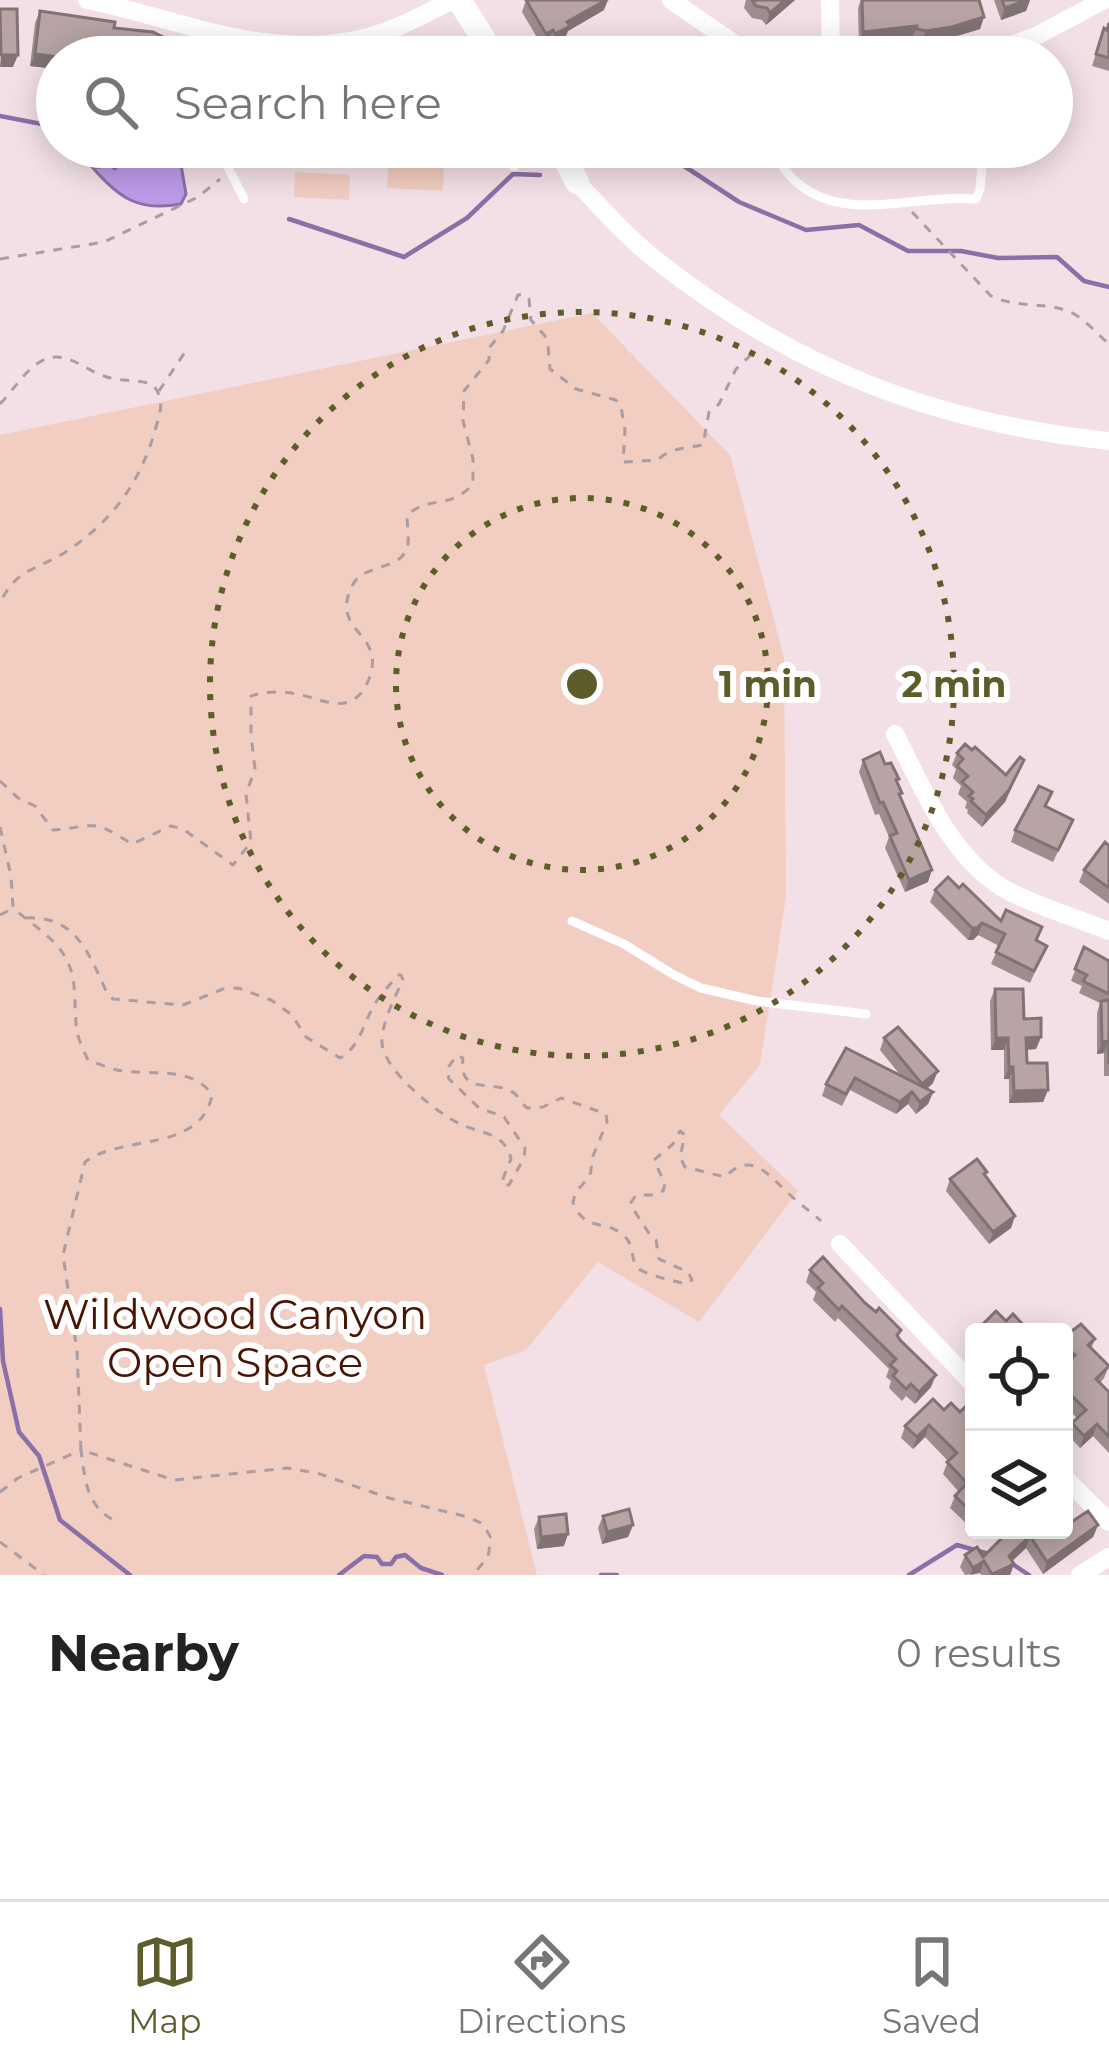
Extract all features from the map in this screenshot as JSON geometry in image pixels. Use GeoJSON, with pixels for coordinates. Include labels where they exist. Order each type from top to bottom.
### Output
{"type":"FeatureCollection","features":[{"type":"Feature","properties":{"kind":"street"},"geometry":{"type":"LineString","coordinates":[[86,0],[215,36]]}},
{"type":"Feature","properties":{"kind":"street"},"geometry":{"type":"LineString","coordinates":[[370,36],[456,0],[476,36]]}},
{"type":"Feature","properties":{"kind":"street"},"geometry":{"type":"LineString","coordinates":[[670,0],[723,36]]}},
{"type":"Feature","properties":{"kind":"street"},"geometry":{"type":"LineString","coordinates":[[830,0],[831,36]]}},
{"type":"Feature","properties":{"kind":"street"},"geometry":{"type":"LineString","coordinates":[[1036,36],[1104,0]]}},
{"type":"Feature","properties":{"kind":"street"},"geometry":{"type":"LineString","coordinates":[[570,168],[577,182],[652,257],[765,335],[911,402],[977,421],[1109,441]]}},
{"type":"Feature","properties":{"kind":"street"},"geometry":{"type":"LineString","coordinates":[[895,734],[939,819],[972,864],[1005,889],[1109,932]]}},
{"type":"Feature","properties":{"kind":"street"},"geometry":{"type":"LineString","coordinates":[[840,1244],[965,1376]]}},
{"type":"Feature","properties":{"kind":"street"},"geometry":{"type":"LineString","coordinates":[[1073,1486],[1109,1522]]}},
{"type":"Feature","properties":{"kind":"street"},"geometry":{"type":"LineString","coordinates":[[1080,1575],[1109,1557]]}},
{"type":"Feature","properties":{"kind":"lane"},"geometry":{"type":"LineString","coordinates":[[228,168],[244,199]]}},
{"type":"Feature","properties":{"kind":"lane"},"geometry":{"type":"LineString","coordinates":[[784,168],[802,187],[841,205],[976,199],[982,168]]}},
{"type":"Feature","properties":{"kind":"lane"},"geometry":{"type":"LineString","coordinates":[[572,921],[625,944],[701,988],[866,1014]]}},
{"type":"Feature","properties":{"kind":"path"},"geometry":{"type":"LineString","coordinates":[[0,259],[104,242],[198,197],[234,168]]}},
{"type":"Feature","properties":{"kind":"path"},"geometry":{"type":"LineString","coordinates":[[904,201],[991,296],[1008,304],[1066,310],[1109,344]]}},
{"type":"Feature","properties":{"kind":"path"},"geometry":{"type":"LineString","coordinates":[[0,781],[35,806],[53,830],[93,824],[132,844],[171,826],[194,835],[232,866],[251,842],[246,794],[255,769],[251,696],[289,693],[345,704],[362,692],[374,654],[348,620],[345,607],[350,589],[358,575],[402,557],[408,548],[407,515],[416,507],[461,497],[473,484],[473,459],[463,421],[464,391],[489,360],[489,348],[503,331],[518,295],[529,299],[531,320],[548,346],[550,369],[576,389],[616,400],[621,407],[623,462],[658,460],[677,449],[703,445],[710,412],[719,404],[736,368],[765,335]]}},
{"type":"Feature","properties":{"kind":"path"},"geometry":{"type":"LineString","coordinates":[[158,392],[184,352]]}},
{"type":"Feature","properties":{"kind":"path"},"geometry":{"type":"LineString","coordinates":[[0,404],[39,361],[56,356],[106,378],[146,381],[158,392],[161,409],[140,476],[118,508],[65,552],[11,580],[0,603]]}},
{"type":"Feature","properties":{"kind":"path"},"geometry":{"type":"LineString","coordinates":[[0,827],[13,908],[67,959],[75,990],[77,1035],[88,1060],[115,1070],[191,1077],[204,1082],[212,1095],[210,1108],[178,1135],[97,1153],[85,1162],[67,1232],[64,1255],[77,1351],[85,1488],[97,1507],[118,1522]]}},
{"type":"Feature","properties":{"kind":"path"},"geometry":{"type":"LineString","coordinates":[[0,915],[13,908]]}},
{"type":"Feature","properties":{"kind":"path"},"geometry":{"type":"LineString","coordinates":[[26,918],[58,924],[81,940],[113,999],[183,1005],[238,988],[272,1000],[292,1015],[306,1037],[340,1058],[354,1046],[377,1000],[401,975],[404,978],[383,1031],[383,1052],[426,1104],[463,1125],[493,1134],[507,1146],[511,1159],[503,1185],[519,1170],[525,1148],[504,1118],[478,1108],[448,1079],[446,1072],[456,1056],[463,1058],[466,1079],[511,1091],[527,1108],[561,1098],[603,1112],[607,1125],[593,1156],[590,1177],[573,1198],[574,1208],[594,1226],[620,1232],[643,1271],[686,1284],[692,1280],[688,1272],[659,1259],[656,1240],[630,1204],[635,1196],[663,1191],[654,1160],[680,1131],[685,1135],[680,1157],[685,1167],[725,1177],[734,1168],[754,1166],[821,1221]]}},
{"type":"Feature","properties":{"kind":"path"},"geometry":{"type":"LineString","coordinates":[[0,1492],[18,1478],[81,1450],[174,1480],[287,1468],[317,1473],[483,1524],[491,1538],[488,1557],[473,1575]]}},
{"type":"Feature","properties":{"kind":"path"},"geometry":{"type":"LineString","coordinates":[[0,1543],[44,1575]]}},
{"type":"Feature","properties":{"kind":"green space"},"geometry":{"type":"Polygon","coordinates":[[[389,168],[444,168],[443,191],[387,188],[389,168]]]}},
{"type":"Feature","properties":{"kind":"green space"},"geometry":{"type":"Polygon","coordinates":[[[295,172],[350,175],[349,200],[294,197],[295,172]]]}},
{"type":"Feature","properties":{"kind":"green space","name":"Wildwood Canyon Open Space"},"geometry":{"type":"Polygon","coordinates":[[[592,313],[730,455],[784,658],[786,897],[760,1065],[719,1115],[798,1191],[699,1322],[598,1262],[526,1350],[484,1365],[537,1575],[0,1575],[0,435],[592,313]]]}},
{"type":"Feature","properties":{"kind":"shaded area"},"geometry":{"type":"Polygon","coordinates":[[[93,168],[182,168],[186,194],[181,204],[153,206],[131,200],[93,168]]]}},
{"type":"Feature","properties":{"kind":"building"},"geometry":{"type":"Polygon","coordinates":[[[526,0],[606,0],[567,22],[570,26],[546,34],[526,0]]]}},
{"type":"Feature","properties":{"kind":"building"},"geometry":{"type":"Polygon","coordinates":[[[752,0],[785,0],[770,13],[752,0]]]}},
{"type":"Feature","properties":{"kind":"building"},"geometry":{"type":"Polygon","coordinates":[[[862,0],[979,0],[984,17],[926,31],[917,26],[863,32],[862,0]]]}},
{"type":"Feature","properties":{"kind":"building"},"geometry":{"type":"Polygon","coordinates":[[[1002,0],[1027,0],[1005,8],[1002,0]]]}},
{"type":"Feature","properties":{"kind":"building"},"geometry":{"type":"Polygon","coordinates":[[[0,9],[17,9],[18,55],[1,55],[0,9]]]}},
{"type":"Feature","properties":{"kind":"building"},"geometry":{"type":"Polygon","coordinates":[[[40,11],[115,22],[114,28],[161,36],[37,36],[40,11]]]}},
{"type":"Feature","properties":{"kind":"building"},"geometry":{"type":"Polygon","coordinates":[[[1109,23],[1109,58],[1096,54],[1109,23]]]}},
{"type":"Feature","properties":{"kind":"building"},"geometry":{"type":"Polygon","coordinates":[[[965,744],[972,750],[975,747],[1006,775],[1020,757],[1024,760],[1009,790],[986,815],[971,801],[973,792],[962,782],[968,776],[957,766],[963,759],[957,753],[965,744]]]}},
{"type":"Feature","properties":{"kind":"building"},"geometry":{"type":"Polygon","coordinates":[[[880,752],[899,779],[899,794],[932,870],[909,880],[890,836],[897,833],[863,760],[880,752]]]}},
{"type":"Feature","properties":{"kind":"building"},"geometry":{"type":"Polygon","coordinates":[[[1039,786],[1052,792],[1045,806],[1073,820],[1058,850],[1015,830],[1039,786]]]}},
{"type":"Feature","properties":{"kind":"building"},"geometry":{"type":"Polygon","coordinates":[[[1105,842],[1109,846],[1109,888],[1084,870],[1105,842]]]}},
{"type":"Feature","properties":{"kind":"building"},"geometry":{"type":"Polygon","coordinates":[[[948,877],[959,888],[963,884],[1001,921],[1006,910],[1042,927],[1036,940],[1047,946],[1034,971],[996,952],[1005,934],[982,923],[972,928],[935,890],[948,877]]]}},
{"type":"Feature","properties":{"kind":"building"},"geometry":{"type":"Polygon","coordinates":[[[1084,947],[1109,961],[1109,994],[1083,981],[1087,975],[1075,969],[1084,947]]]}},
{"type":"Feature","properties":{"kind":"building"},"geometry":{"type":"Polygon","coordinates":[[[995,989],[1023,989],[1024,1019],[1041,1018],[1041,1037],[1026,1038],[1027,1063],[1047,1063],[1048,1090],[1014,1091],[1008,1038],[996,1038],[995,989]]]}},
{"type":"Feature","properties":{"kind":"building"},"geometry":{"type":"Polygon","coordinates":[[[1109,1000],[1109,1064],[1108,1041],[1102,1042],[1101,1001],[1109,1000]]]}},
{"type":"Feature","properties":{"kind":"building"},"geometry":{"type":"Polygon","coordinates":[[[898,1027],[938,1071],[922,1084],[884,1038],[898,1027]]]}},
{"type":"Feature","properties":{"kind":"building"},"geometry":{"type":"Polygon","coordinates":[[[846,1048],[933,1092],[920,1102],[912,1092],[900,1102],[855,1078],[846,1094],[826,1084],[846,1048]]]}},
{"type":"Feature","properties":{"kind":"building"},"geometry":{"type":"Polygon","coordinates":[[[977,1159],[1015,1216],[993,1232],[950,1179],[977,1159]]]}},
{"type":"Feature","properties":{"kind":"building"},"geometry":{"type":"Polygon","coordinates":[[[823,1257],[865,1303],[876,1312],[879,1308],[901,1330],[900,1340],[936,1375],[919,1392],[911,1384],[906,1389],[893,1376],[897,1371],[890,1365],[896,1359],[818,1288],[823,1283],[810,1270],[823,1257]]]}},
{"type":"Feature","properties":{"kind":"building"},"geometry":{"type":"Polygon","coordinates":[[[996,1311],[1006,1321],[1013,1314],[1022,1323],[984,1323],[996,1311]]]}},
{"type":"Feature","properties":{"kind":"building"},"geometry":{"type":"Polygon","coordinates":[[[1081,1324],[1095,1339],[1088,1345],[1109,1366],[1096,1379],[1109,1392],[1109,1437],[1097,1424],[1084,1436],[1073,1424],[1086,1410],[1073,1397],[1073,1330],[1081,1324]]]}},
{"type":"Feature","properties":{"kind":"building"},"geometry":{"type":"Polygon","coordinates":[[[933,1399],[944,1410],[951,1403],[960,1412],[965,1407],[965,1481],[947,1462],[957,1453],[929,1425],[917,1437],[905,1426],[933,1399]]]}},
{"type":"Feature","properties":{"kind":"building"},"geometry":{"type":"Polygon","coordinates":[[[965,1485],[965,1506],[955,1496],[965,1485]]]}},
{"type":"Feature","properties":{"kind":"building"},"geometry":{"type":"Polygon","coordinates":[[[629,1509],[633,1525],[607,1532],[603,1516],[629,1509]]]}},
{"type":"Feature","properties":{"kind":"building"},"geometry":{"type":"Polygon","coordinates":[[[1088,1511],[1098,1525],[1047,1562],[1032,1539],[1073,1539],[1073,1521],[1088,1511]]]}},
{"type":"Feature","properties":{"kind":"building"},"geometry":{"type":"Polygon","coordinates":[[[566,1514],[568,1534],[541,1537],[539,1517],[566,1514]]]}},
{"type":"Feature","properties":{"kind":"building"},"geometry":{"type":"Polygon","coordinates":[[[1001,1539],[1027,1539],[1009,1556],[1014,1564],[992,1574],[984,1561],[973,1568],[965,1555],[977,1547],[983,1557],[1001,1539]]]}},
{"type":"Feature","properties":{"kind":"waterway"},"geometry":{"type":"LineString","coordinates":[[0,116],[36,123]]}},
{"type":"Feature","properties":{"kind":"waterway"},"geometry":{"type":"LineString","coordinates":[[687,168],[739,202],[806,230],[859,225],[908,251],[1057,257],[1084,281],[1109,287]]}},
{"type":"Feature","properties":{"kind":"waterway"},"geometry":{"type":"LineString","coordinates":[[289,219],[404,257],[467,218],[513,174],[540,175]]}},
{"type":"Feature","properties":{"kind":"waterway"},"geometry":{"type":"LineString","coordinates":[[0,1309],[3,1361],[19,1432],[39,1456],[60,1520],[130,1575]]}},
{"type":"Feature","properties":{"kind":"waterway"},"geometry":{"type":"LineString","coordinates":[[909,1575],[957,1545],[989,1554]]}},
{"type":"Feature","properties":{"kind":"waterway"},"geometry":{"type":"LineString","coordinates":[[339,1575],[364,1556],[391,1564],[405,1555],[421,1568],[442,1575]]}},
{"type":"Feature","properties":{"kind":"waterway"},"geometry":{"type":"LineString","coordinates":[[1011,1563],[1029,1575]]}},
{"type":"Feature","properties":{"kind":"waterway"},"geometry":{"type":"LineString","coordinates":[[601,1575],[617,1575]]}}]}
